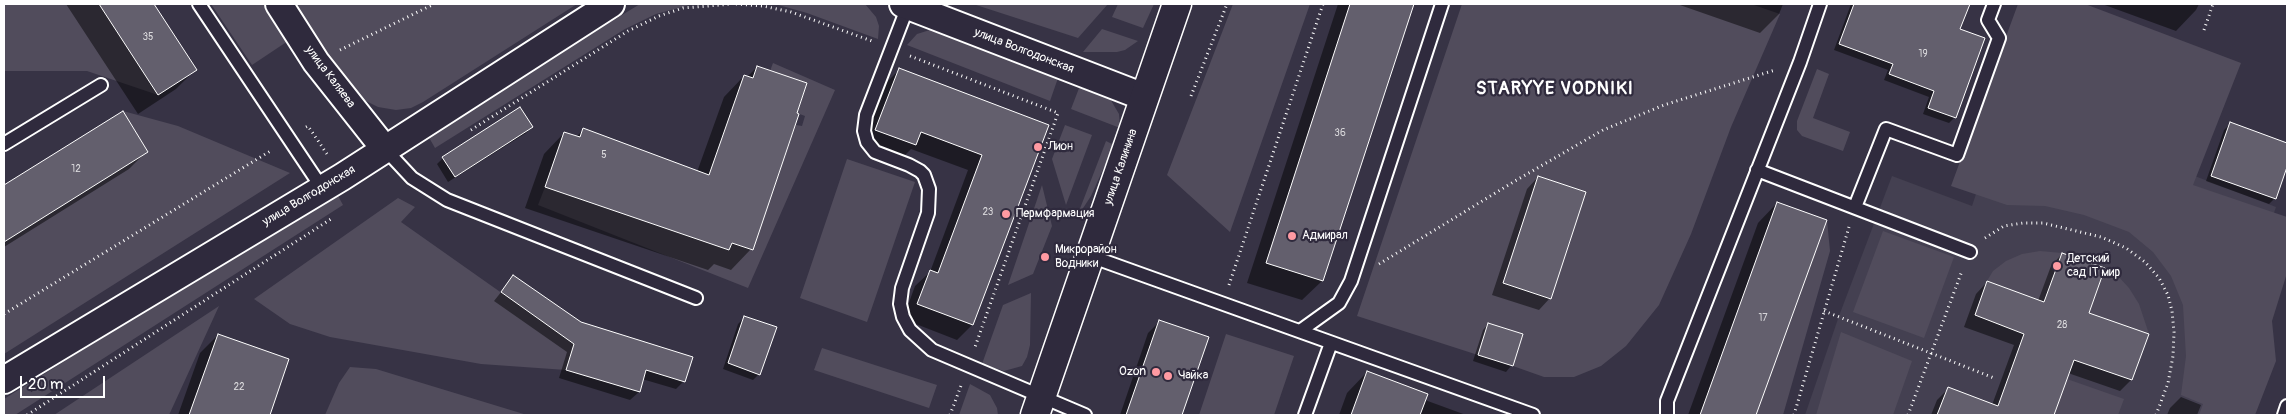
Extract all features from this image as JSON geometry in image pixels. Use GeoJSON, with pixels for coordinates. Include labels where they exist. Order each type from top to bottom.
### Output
{"type":"FeatureCollection","features":[{"type":"Feature","properties":{"kind":"main road","name":"улица Калинина"},"geometry":{"type":"LineString","coordinates":[[1038,406],[1144,97],[1178,4]]}},
{"type":"Feature","properties":{"kind":"street","name":"улица Каляева"},"geometry":{"type":"LineString","coordinates":[[279,4],[316,62],[384,148]]}},
{"type":"Feature","properties":{"kind":"street","name":"улица Волгодонская"},"geometry":{"type":"LineString","coordinates":[[4,380],[332,182],[611,4]]}},
{"type":"Feature","properties":{"kind":"street","name":"улица Волгодонская"},"geometry":{"type":"LineString","coordinates":[[906,5],[1144,97]]}},
{"type":"Feature","properties":{"kind":"lane"},"geometry":{"type":"LineString","coordinates":[[199,4],[289,139],[332,182]]}},
{"type":"Feature","properties":{"kind":"lane"},"geometry":{"type":"LineString","coordinates":[[1300,331],[1339,303],[1351,281],[1442,4]]}},
{"type":"Feature","properties":{"kind":"lane"},"geometry":{"type":"LineString","coordinates":[[1667,415],[1667,401],[1800,62],[1820,4]]}},
{"type":"Feature","properties":{"kind":"lane"},"geometry":{"type":"LineString","coordinates":[[1855,207],[1886,129],[1957,155],[1999,38],[1988,20],[1994,4]]}},
{"type":"Feature","properties":{"kind":"lane"},"geometry":{"type":"LineString","coordinates":[[906,5],[866,115],[864,131],[867,142],[876,152],[915,168],[924,175],[929,189],[928,213],[902,288],[900,304],[903,317],[910,330],[932,350],[968,366],[1038,406],[1085,415]]}},
{"type":"Feature","properties":{"kind":"lane"},"geometry":{"type":"LineString","coordinates":[[4,144],[101,85]]}},
{"type":"Feature","properties":{"kind":"lane"},"geometry":{"type":"LineString","coordinates":[[384,148],[412,178],[447,200],[696,298]]}},
{"type":"Feature","properties":{"kind":"lane"},"geometry":{"type":"LineString","coordinates":[[1757,170],[1970,252]]}},
{"type":"Feature","properties":{"kind":"lane"},"geometry":{"type":"LineString","coordinates":[[1090,256],[1532,415]]}},
{"type":"Feature","properties":{"kind":"lane"},"geometry":{"type":"LineString","coordinates":[[1305,415],[1331,343]]}},
{"type":"Feature","properties":{"kind":"lane"},"geometry":{"type":"LineString","coordinates":[[2284,415],[2287,406]]}},
{"type":"Feature","properties":{"kind":"path"},"geometry":{"type":"LineString","coordinates":[[316,62],[434,4]]}},
{"type":"Feature","properties":{"kind":"path"},"geometry":{"type":"LineString","coordinates":[[463,135],[628,31],[659,16],[683,8],[732,4]]}},
{"type":"Feature","properties":{"kind":"path"},"geometry":{"type":"LineString","coordinates":[[1191,96],[1226,4]]}},
{"type":"Feature","properties":{"kind":"path"},"geometry":{"type":"LineString","coordinates":[[1223,304],[1323,4]]}},
{"type":"Feature","properties":{"kind":"path"},"geometry":{"type":"LineString","coordinates":[[2204,30],[2214,4]]}},
{"type":"Feature","properties":{"kind":"path"},"geometry":{"type":"LineString","coordinates":[[1351,281],[1603,130],[1664,105],[1800,62]]}},
{"type":"Feature","properties":{"kind":"path"},"geometry":{"type":"LineString","coordinates":[[950,415],[1058,113]]}},
{"type":"Feature","properties":{"kind":"path"},"geometry":{"type":"LineString","coordinates":[[4,314],[308,126],[332,182]]}},
{"type":"Feature","properties":{"kind":"path"},"geometry":{"type":"LineString","coordinates":[[1794,415],[1855,207]]}},
{"type":"Feature","properties":{"kind":"path"},"geometry":{"type":"LineString","coordinates":[[27,415],[332,218]]}},
{"type":"Feature","properties":{"kind":"path"},"geometry":{"type":"LineString","coordinates":[[1908,415],[1970,252],[1989,235],[2004,226],[2023,223],[2044,223],[2101,237],[2126,248],[2145,262],[2159,278],[2168,295],[2174,325],[2173,356],[2168,383],[2156,415]]}},
{"type":"Feature","properties":{"kind":"path"},"geometry":{"type":"LineString","coordinates":[[1824,311],[1994,378]]}},
{"type":"Feature","properties":{"kind":"shaded area"},"geometry":{"type":"Polygon","coordinates":[[[4,4],[99,4],[158,95],[87,71],[4,71],[4,4]]]}},
{"type":"Feature","properties":{"kind":"shaded area"},"geometry":{"type":"Polygon","coordinates":[[[211,4],[267,4],[291,39],[252,65],[211,4]]]}},
{"type":"Feature","properties":{"kind":"shaded area"},"geometry":{"type":"Polygon","coordinates":[[[295,4],[577,4],[423,102],[411,108],[396,110],[378,107],[360,98],[346,85],[295,4]]]}},
{"type":"Feature","properties":{"kind":"shaded area"},"geometry":{"type":"Polygon","coordinates":[[[640,4],[693,4],[656,14],[625,29],[435,148],[427,134],[640,4]]]}},
{"type":"Feature","properties":{"kind":"shaded area"},"geometry":{"type":"Polygon","coordinates":[[[775,4],[865,4],[876,17],[879,26],[878,39],[807,13],[775,4]]]}},
{"type":"Feature","properties":{"kind":"shaded area"},"geometry":{"type":"Polygon","coordinates":[[[973,4],[1108,4],[1078,38],[973,4]]]}},
{"type":"Feature","properties":{"kind":"shaded area"},"geometry":{"type":"Polygon","coordinates":[[[1118,4],[1154,4],[1143,28],[1112,17],[1118,4]]]}},
{"type":"Feature","properties":{"kind":"shaded area"},"geometry":{"type":"Polygon","coordinates":[[[1233,4],[1310,4],[1230,232],[1167,175],[1233,4]]]}},
{"type":"Feature","properties":{"kind":"shaded area"},"geometry":{"type":"Polygon","coordinates":[[[1462,4],[1751,4],[1780,14],[1731,127],[1691,234],[1659,305],[1626,346],[1601,366],[1574,377],[1544,377],[1513,366],[1523,334],[1488,323],[1478,355],[1357,316],[1462,4]]]}},
{"type":"Feature","properties":{"kind":"shaded area"},"geometry":{"type":"Polygon","coordinates":[[[2018,4],[2085,4],[2241,63],[2193,185],[2287,217],[2287,273],[2272,321],[2276,361],[2255,415],[2199,415],[2203,404],[2181,395],[2186,356],[2183,305],[2171,276],[2153,252],[2129,232],[2084,215],[2045,206],[2007,205],[1951,186],[2018,4]]]}},
{"type":"Feature","properties":{"kind":"shaded area"},"geometry":{"type":"Polygon","coordinates":[[[933,29],[1058,78],[1050,101],[907,45],[917,34],[933,29]]]}},
{"type":"Feature","properties":{"kind":"shaded area"},"geometry":{"type":"Polygon","coordinates":[[[1102,29],[1138,41],[1125,50],[1117,52],[1083,52],[1102,29]]]}},
{"type":"Feature","properties":{"kind":"shaded area"},"geometry":{"type":"Polygon","coordinates":[[[773,63],[835,90],[748,288],[538,205],[545,187],[729,250],[732,243],[752,250],[796,125],[802,126],[805,116],[797,113],[807,83],[770,71],[773,63]]]}},
{"type":"Feature","properties":{"kind":"shaded area"},"geometry":{"type":"Polygon","coordinates":[[[1817,69],[1829,74],[1813,118],[1850,132],[1843,151],[1802,136],[1797,130],[1797,121],[1817,69]]]}},
{"type":"Feature","properties":{"kind":"shaded area"},"geometry":{"type":"Polygon","coordinates":[[[1081,83],[1109,97],[1119,114],[1120,128],[1071,109],[1081,83]]]}},
{"type":"Feature","properties":{"kind":"shaded area","name":"Детский сад IT мир"},"geometry":{"type":"Polygon","coordinates":[[[2006,104],[2276,207],[2205,415],[1805,415],[1839,316],[1892,176],[1972,206],[2006,104]]]}},
{"type":"Feature","properties":{"kind":"shaded area"},"geometry":{"type":"Polygon","coordinates":[[[123,111],[178,126],[290,173],[4,354],[4,242],[148,152],[123,111]]]}},
{"type":"Feature","properties":{"kind":"shaded area"},"geometry":{"type":"Polygon","coordinates":[[[1065,125],[1092,135],[1066,205],[1052,159],[1065,125]]]}},
{"type":"Feature","properties":{"kind":"shaded area"},"geometry":{"type":"Polygon","coordinates":[[[1106,141],[1114,145],[1091,196],[1076,219],[1106,141]]]}},
{"type":"Feature","properties":{"kind":"shaded area"},"geometry":{"type":"Polygon","coordinates":[[[847,159],[915,182],[867,322],[800,298],[847,159]]]}},
{"type":"Feature","properties":{"kind":"shaded area"},"geometry":{"type":"Polygon","coordinates":[[[1042,185],[1052,226],[1033,274],[1008,285],[1042,185]]]}},
{"type":"Feature","properties":{"kind":"shaded area"},"geometry":{"type":"Polygon","coordinates":[[[336,192],[343,205],[15,415],[4,415],[4,399],[336,192]]]}},
{"type":"Feature","properties":{"kind":"shaded area"},"geometry":{"type":"Polygon","coordinates":[[[398,198],[415,207],[401,222],[574,344],[566,370],[481,364],[330,337],[290,324],[254,299],[398,198]]]}},
{"type":"Feature","properties":{"kind":"shaded area"},"geometry":{"type":"Polygon","coordinates":[[[1827,220],[1830,251],[1783,415],[1756,415],[1827,220]]]}},
{"type":"Feature","properties":{"kind":"shaded area"},"geometry":{"type":"Polygon","coordinates":[[[1883,231],[1954,257],[1924,338],[1853,312],[1883,231]]]}},
{"type":"Feature","properties":{"kind":"shaded area"},"geometry":{"type":"Polygon","coordinates":[[[2040,251],[2062,253],[2044,302],[1987,281],[1993,271],[2006,261],[2022,254],[2040,251]]]}},
{"type":"Feature","properties":{"kind":"shaded area"},"geometry":{"type":"Polygon","coordinates":[[[2105,268],[2117,275],[2129,288],[2139,304],[2149,334],[2089,313],[2105,268]]]}},
{"type":"Feature","properties":{"kind":"shaded area"},"geometry":{"type":"Polygon","coordinates":[[[1031,293],[1030,345],[1022,366],[1004,371],[982,364],[1003,305],[1031,293]]]}},
{"type":"Feature","properties":{"kind":"shaded area"},"geometry":{"type":"Polygon","coordinates":[[[219,306],[169,415],[54,415],[219,306]]]}},
{"type":"Feature","properties":{"kind":"shaded area"},"geometry":{"type":"Polygon","coordinates":[[[1841,332],[1912,361],[1893,415],[1816,415],[1841,332]]]}},
{"type":"Feature","properties":{"kind":"shaded area"},"geometry":{"type":"Polygon","coordinates":[[[1226,334],[1294,356],[1274,415],[1199,415],[1226,334]]]}},
{"type":"Feature","properties":{"kind":"shaded area"},"geometry":{"type":"Polygon","coordinates":[[[822,348],[937,385],[929,408],[814,370],[822,348]]]}},
{"type":"Feature","properties":{"kind":"shaded area"},"geometry":{"type":"Polygon","coordinates":[[[350,367],[376,369],[527,415],[325,415],[339,383],[350,367]]]}},
{"type":"Feature","properties":{"kind":"shaded area"},"geometry":{"type":"Polygon","coordinates":[[[2067,379],[2124,399],[2118,415],[2054,415],[2067,379]]]}},
{"type":"Feature","properties":{"kind":"shaded area"},"geometry":{"type":"Polygon","coordinates":[[[970,384],[990,395],[997,408],[998,415],[959,415],[970,384]]]}},
{"type":"Feature","properties":{"kind":"building"},"geometry":{"type":"Polygon","coordinates":[[[99,4],[154,4],[197,70],[158,95],[99,4]]]}},
{"type":"Feature","properties":{"kind":"building"},"geometry":{"type":"Polygon","coordinates":[[[1350,4],[1414,4],[1323,281],[1266,263],[1350,4]]]}},
{"type":"Feature","properties":{"kind":"building"},"geometry":{"type":"Polygon","coordinates":[[[1854,4],[1970,4],[1960,29],[1985,38],[1956,118],[1928,108],[1934,91],[1889,74],[1893,64],[1839,44],[1854,4]]]}},
{"type":"Feature","properties":{"kind":"building"},"geometry":{"type":"Polygon","coordinates":[[[757,66],[807,83],[797,113],[799,114],[753,250],[732,243],[729,250],[545,187],[564,132],[580,137],[583,128],[709,175],[744,75],[753,78],[757,66]]]}},
{"type":"Feature","properties":{"kind":"building"},"geometry":{"type":"Polygon","coordinates":[[[899,68],[1049,125],[973,325],[917,304],[930,270],[938,273],[982,155],[921,132],[916,145],[875,130],[899,68]]]}},
{"type":"Feature","properties":{"kind":"building"},"geometry":{"type":"Polygon","coordinates":[[[520,107],[533,127],[455,177],[442,157],[520,107]]]}},
{"type":"Feature","properties":{"kind":"building"},"geometry":{"type":"Polygon","coordinates":[[[123,111],[148,152],[4,242],[4,185],[123,111]]]}},
{"type":"Feature","properties":{"kind":"building"},"geometry":{"type":"Polygon","coordinates":[[[2230,122],[2287,143],[2287,167],[2276,199],[2211,176],[2230,122]]]}},
{"type":"Feature","properties":{"kind":"building"},"geometry":{"type":"Polygon","coordinates":[[[1538,176],[1586,192],[1551,299],[1503,283],[1538,176]]]}},
{"type":"Feature","properties":{"kind":"building"},"geometry":{"type":"Polygon","coordinates":[[[1777,202],[1827,220],[1756,415],[1700,415],[1777,202]]]}},
{"type":"Feature","properties":{"kind":"building"},"geometry":{"type":"Polygon","coordinates":[[[2062,253],[2105,268],[2089,313],[2149,334],[2132,380],[2074,360],[2054,415],[1937,415],[1948,387],[1998,406],[2024,334],[1975,315],[1987,281],[2044,302],[2062,253]]]}},
{"type":"Feature","properties":{"kind":"building"},"geometry":{"type":"Polygon","coordinates":[[[513,275],[581,322],[693,357],[685,382],[646,370],[640,392],[566,370],[574,344],[501,292],[513,275]]]}},
{"type":"Feature","properties":{"kind":"building"},"geometry":{"type":"Polygon","coordinates":[[[744,316],[777,327],[760,375],[728,363],[744,316]]]}},
{"type":"Feature","properties":{"kind":"building","name":"Чайка"},"geometry":{"type":"Polygon","coordinates":[[[1159,320],[1209,337],[1182,415],[1126,415],[1159,320]]]}},
{"type":"Feature","properties":{"kind":"building"},"geometry":{"type":"Polygon","coordinates":[[[1488,323],[1523,334],[1513,366],[1478,355],[1488,323]]]}},
{"type":"Feature","properties":{"kind":"building"},"geometry":{"type":"Polygon","coordinates":[[[218,334],[289,359],[270,415],[189,415],[218,334]]]}},
{"type":"Feature","properties":{"kind":"building"},"geometry":{"type":"Polygon","coordinates":[[[1367,371],[1428,394],[1420,415],[1351,415],[1367,371]]]}},
{"type":"Feature","properties":{"kind":"place","name":"Лион"},"geometry":{"type":"Point","coordinates":[1038,147]}},
{"type":"Feature","properties":{"kind":"place","name":"Пермфармация"},"geometry":{"type":"Point","coordinates":[1006,214]}},
{"type":"Feature","properties":{"kind":"place","name":"Адмирал"},"geometry":{"type":"Point","coordinates":[1292,236]}},
{"type":"Feature","properties":{"kind":"place","name":"Микрорайон Водники"},"geometry":{"type":"Point","coordinates":[1045,257]}},
{"type":"Feature","properties":{"kind":"place","name":"Детский сад IT мир"},"geometry":{"type":"Point","coordinates":[2057,266]}},
{"type":"Feature","properties":{"kind":"place","name":"Ozon"},"geometry":{"type":"Point","coordinates":[1156,372]}},
{"type":"Feature","properties":{"kind":"place","name":"Чайка"},"geometry":{"type":"Point","coordinates":[1168,376]}},
{"type":"Feature","properties":{"kind":"district","name":"STARYYE VODNIKI"},"geometry":{"type":"Point","coordinates":[1555,89]}}]}
